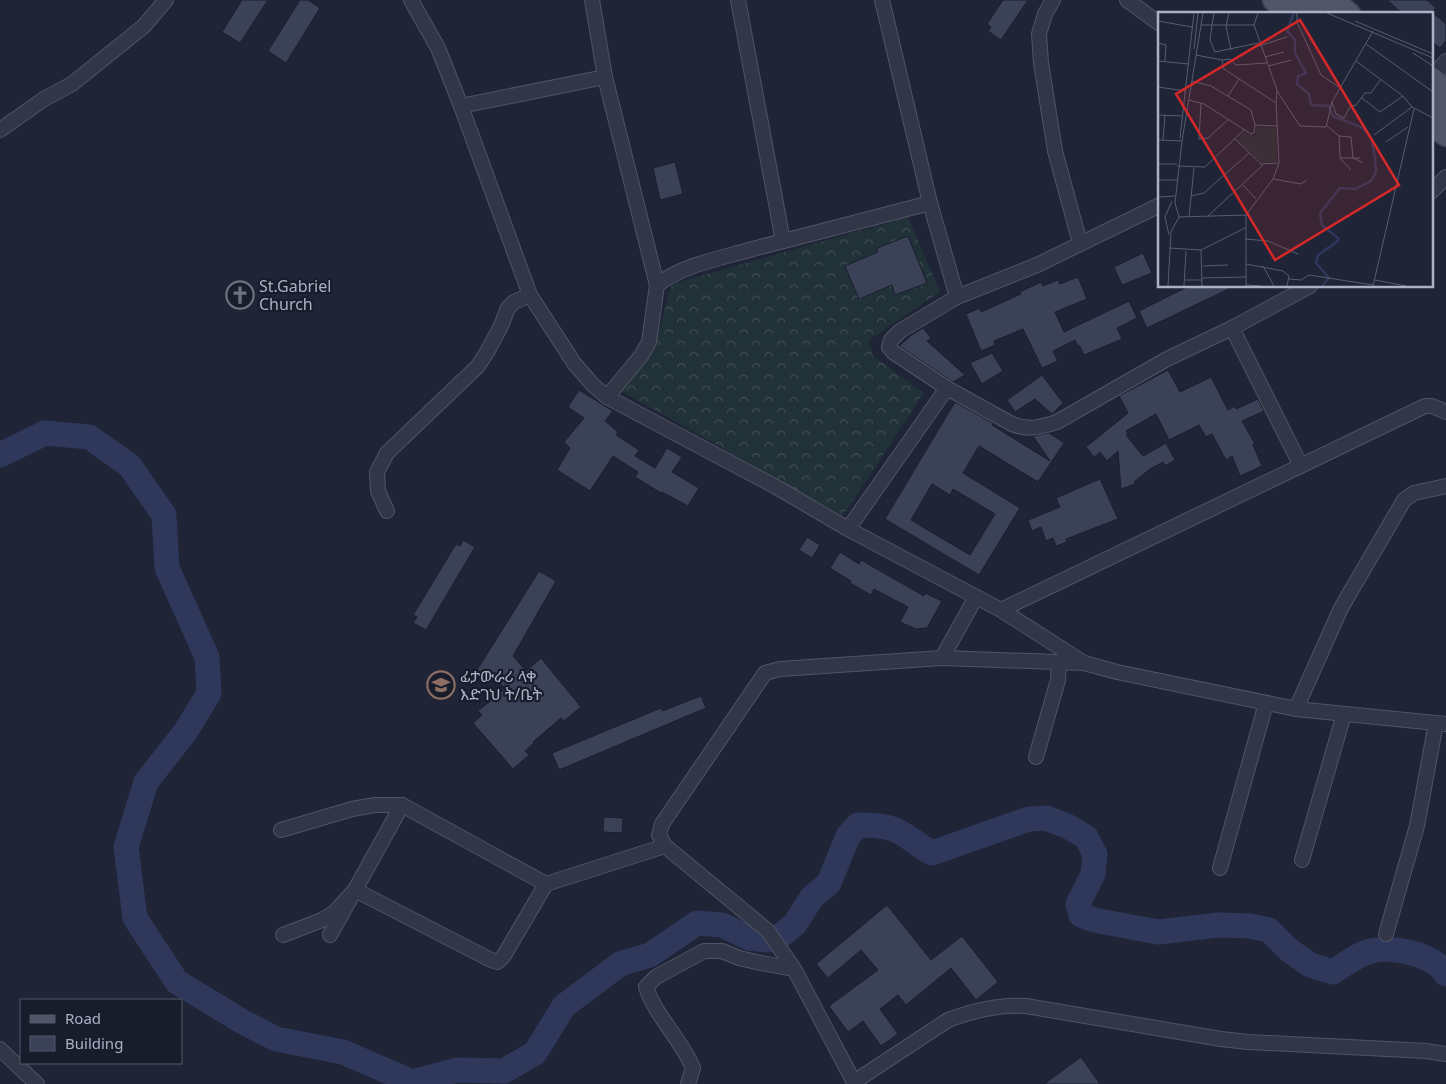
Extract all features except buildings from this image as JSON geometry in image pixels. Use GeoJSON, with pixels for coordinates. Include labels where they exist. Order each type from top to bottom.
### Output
{"type":"FeatureCollection","features":[{"type":"Feature","properties":{"kind":"main road"},"geometry":{"type":"LineString","coordinates":[[1274,0],[1289,12]]}},
{"type":"Feature","properties":{"kind":"main road"},"geometry":{"type":"LineString","coordinates":[[1303,0],[1318,12]]}},
{"type":"Feature","properties":{"kind":"main road"},"geometry":{"type":"LineString","coordinates":[[1332,0],[1347,12]]}},
{"type":"Feature","properties":{"kind":"main road"},"geometry":{"type":"LineString","coordinates":[[1434,80],[1446,90]]}},
{"type":"Feature","properties":{"kind":"main road"},"geometry":{"type":"LineString","coordinates":[[1434,103],[1446,112]]}},
{"type":"Feature","properties":{"kind":"main road"},"geometry":{"type":"LineString","coordinates":[[1434,126],[1446,135]]}},
{"type":"Feature","properties":{"kind":"street"},"geometry":{"type":"LineString","coordinates":[[0,130],[44,99],[72,84],[144,26],[166,0]]}},
{"type":"Feature","properties":{"kind":"street"},"geometry":{"type":"LineString","coordinates":[[411,0],[438,48],[530,295],[574,363],[594,386],[607,397],[778,488],[848,529],[1001,610],[1084,663]]}},
{"type":"Feature","properties":{"kind":"street"},"geometry":{"type":"LineString","coordinates":[[592,0],[605,77],[657,285],[649,342],[641,356],[607,397]]}},
{"type":"Feature","properties":{"kind":"street"},"geometry":{"type":"LineString","coordinates":[[738,0],[783,241]]}},
{"type":"Feature","properties":{"kind":"street"},"geometry":{"type":"LineString","coordinates":[[882,0],[930,204],[957,297]]}},
{"type":"Feature","properties":{"kind":"street"},"geometry":{"type":"LineString","coordinates":[[1053,0],[1045,14],[1039,34],[1041,63],[1055,151],[1080,243]]}},
{"type":"Feature","properties":{"kind":"street"},"geometry":{"type":"LineString","coordinates":[[1127,0],[1158,23]]}},
{"type":"Feature","properties":{"kind":"street"},"geometry":{"type":"LineString","coordinates":[[1434,76],[1446,61]]}},
{"type":"Feature","properties":{"kind":"street"},"geometry":{"type":"LineString","coordinates":[[461,106],[605,77]]}},
{"type":"Feature","properties":{"kind":"street"},"geometry":{"type":"LineString","coordinates":[[1434,189],[1446,177]]}},
{"type":"Feature","properties":{"kind":"street"},"geometry":{"type":"LineString","coordinates":[[657,285],[671,275],[696,265],[930,204]]}},
{"type":"Feature","properties":{"kind":"street"},"geometry":{"type":"LineString","coordinates":[[1158,206],[1037,265],[957,297],[900,331],[891,340],[889,346],[892,352],[947,388],[1012,424],[1023,428],[1040,427],[1057,422],[1167,359],[1232,328],[1306,288]]}},
{"type":"Feature","properties":{"kind":"street"},"geometry":{"type":"LineString","coordinates":[[386,511],[378,492],[377,472],[387,453],[478,366],[501,326],[508,308],[514,302],[530,295]]}},
{"type":"Feature","properties":{"kind":"street"},"geometry":{"type":"LineString","coordinates":[[1232,328],[1301,466]]}},
{"type":"Feature","properties":{"kind":"street"},"geometry":{"type":"LineString","coordinates":[[848,529],[947,388]]}},
{"type":"Feature","properties":{"kind":"street"},"geometry":{"type":"LineString","coordinates":[[1001,610],[1425,406],[1432,406],[1446,412]]}},
{"type":"Feature","properties":{"kind":"street"},"geometry":{"type":"LineString","coordinates":[[1296,708],[1341,608],[1404,500],[1414,493],[1446,486]]}},
{"type":"Feature","properties":{"kind":"street"},"geometry":{"type":"LineString","coordinates":[[942,658],[976,598]]}},
{"type":"Feature","properties":{"kind":"street"},"geometry":{"type":"LineString","coordinates":[[1386,934],[1417,826],[1441,723],[1344,714],[1266,703],[1117,672],[1084,663],[942,658],[780,669],[765,674],[662,824],[659,835],[665,846],[768,931],[794,968],[854,1083],[948,1020],[963,1014],[1012,1005],[1221,1039],[1426,1051],[1446,1054]]}},
{"type":"Feature","properties":{"kind":"street"},"geometry":{"type":"LineString","coordinates":[[1036,757],[1058,680],[1059,662]]}},
{"type":"Feature","properties":{"kind":"street"},"geometry":{"type":"LineString","coordinates":[[1220,868],[1266,703]]}},
{"type":"Feature","properties":{"kind":"street"},"geometry":{"type":"LineString","coordinates":[[1302,860],[1344,714]]}},
{"type":"Feature","properties":{"kind":"street"},"geometry":{"type":"LineString","coordinates":[[281,830],[375,804],[402,805],[546,884]]}},
{"type":"Feature","properties":{"kind":"street"},"geometry":{"type":"LineString","coordinates":[[330,935],[402,805]]}},
{"type":"Feature","properties":{"kind":"street"},"geometry":{"type":"LineString","coordinates":[[355,890],[497,962],[503,957],[546,884],[665,846]]}},
{"type":"Feature","properties":{"kind":"street"},"geometry":{"type":"LineString","coordinates":[[283,935],[322,920],[335,912],[355,890]]}},
{"type":"Feature","properties":{"kind":"street"},"geometry":{"type":"LineString","coordinates":[[688,1084],[693,1068],[689,1058],[656,1008],[646,987],[656,977],[704,951],[722,951],[754,961],[794,968]]}},
{"type":"Feature","properties":{"kind":"street"},"geometry":{"type":"LineString","coordinates":[[0,1049],[37,1084]]}},
{"type":"Feature","properties":{"kind":"green space"},"geometry":{"type":"Polygon","coordinates":[[[908,217],[940,292],[869,340],[873,356],[924,393],[843,516],[621,391],[653,352],[672,284],[908,217]]]}},
{"type":"Feature","properties":{"kind":"waterway"},"geometry":{"type":"LineString","coordinates":[[0,455],[45,433],[89,437],[129,465],[164,515],[167,568],[207,657],[209,693],[186,731],[146,782],[126,847],[135,918],[177,982],[243,1022],[276,1039],[343,1052],[412,1082],[457,1070],[504,1071],[535,1053],[564,1006],[620,964],[650,955],[697,923],[722,925],[749,938],[767,940],[780,936],[795,924],[812,897],[829,883],[848,836],[858,825],[882,826],[896,830],[932,853],[1029,819],[1046,818],[1067,826],[1086,837],[1095,854],[1093,874],[1078,904],[1081,915],[1094,920],[1158,932],[1218,925],[1250,926],[1269,930],[1289,950],[1310,965],[1333,972],[1366,952],[1390,950],[1412,953],[1423,957],[1432,961],[1446,974]]}},
{"type":"Feature","properties":{"kind":"place","name":"St.Gabriel Church"},"geometry":{"type":"Point","coordinates":[240,295]}},
{"type":"Feature","properties":{"kind":"place","name":"ፊታውራሪ ላቀ እድገህ ት/ቤት"},"geometry":{"type":"Point","coordinates":[441,685]}}]}
